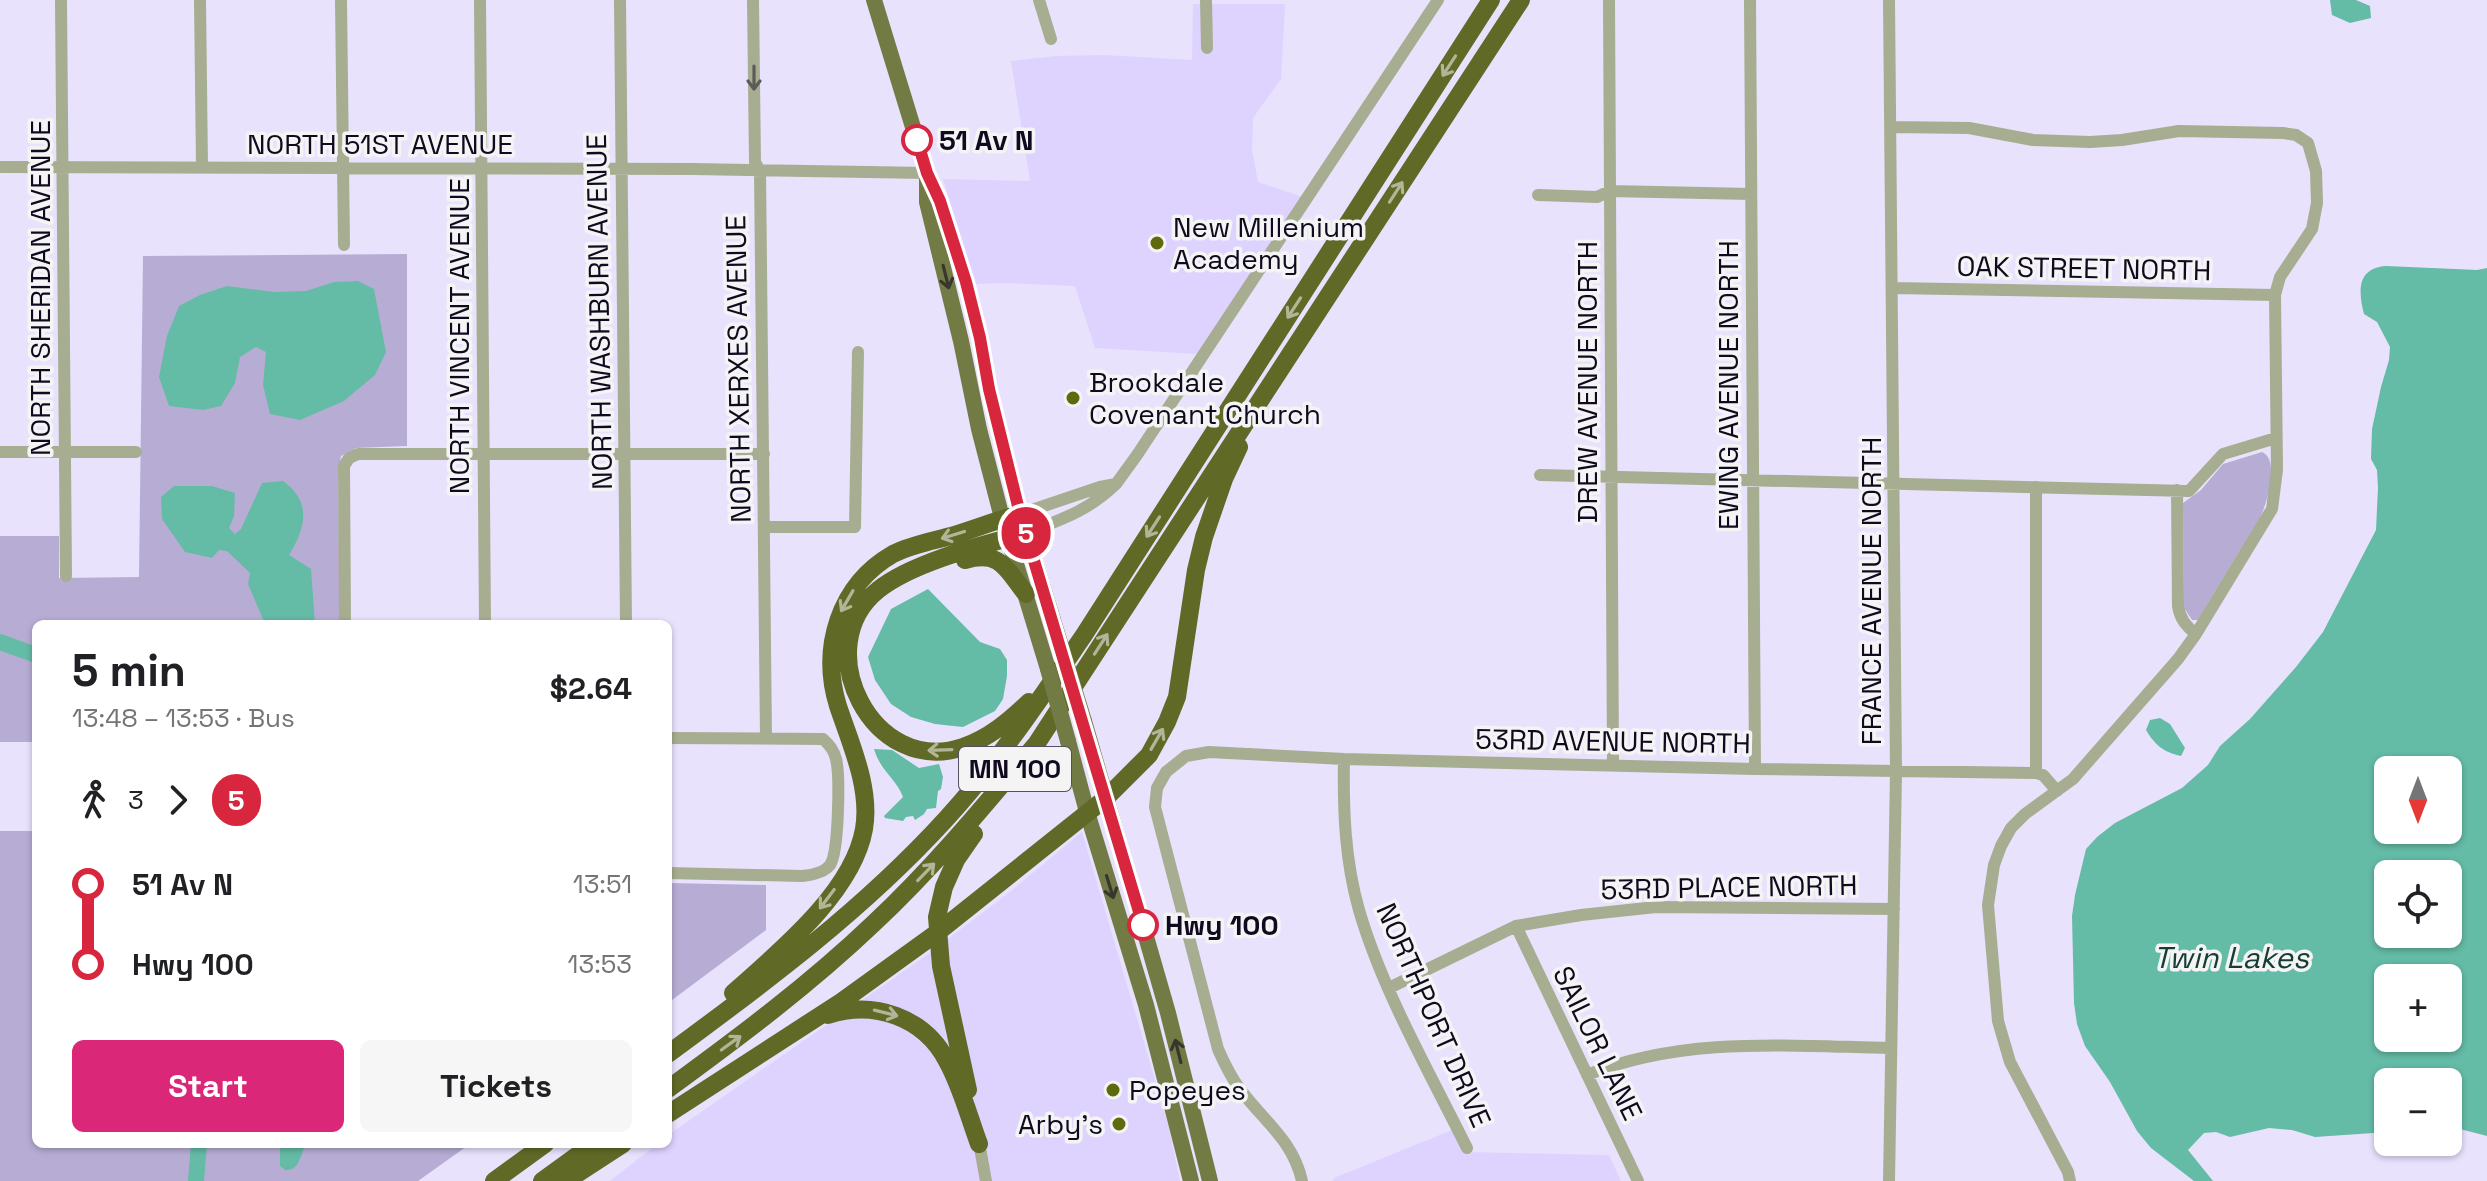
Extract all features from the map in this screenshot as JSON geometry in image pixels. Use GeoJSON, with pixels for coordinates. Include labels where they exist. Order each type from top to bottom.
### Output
{"type":"FeatureCollection","features":[{"type":"Feature","properties":{"kind":"highway","name":"MN 100"},"geometry":{"type":"LineString","coordinates":[[672,1049],[792,962],[851,913],[955,809],[1014,737],[1084,635],[1491,0]]}},
{"type":"Feature","properties":{"kind":"highway","name":"MN 100"},"geometry":{"type":"LineString","coordinates":[[672,1086],[809,982],[873,924],[950,846],[1037,743],[1521,0]]}},
{"type":"Feature","properties":{"kind":"highway"},"geometry":{"type":"LineString","coordinates":[[672,1111],[811,1022],[938,932],[1106,798],[1149,755],[1173,710],[1204,537],[1224,479],[1277,375]]}},
{"type":"Feature","properties":{"kind":"highway"},"geometry":{"type":"LineString","coordinates":[[672,1048],[798,934],[834,891],[858,848],[864,828],[864,790],[831,669],[836,626],[850,594],[873,568],[896,553],[1011,516]]}},
{"type":"Feature","properties":{"kind":"highway"},"geometry":{"type":"LineString","coordinates":[[1027,533],[932,562],[893,580],[869,598],[857,617],[849,652],[850,674],[857,696],[873,722],[886,734],[915,748],[939,751],[961,748],[996,731],[1030,700],[1084,635]]}},
{"type":"Feature","properties":{"kind":"highway"},"geometry":{"type":"LineString","coordinates":[[893,580],[987,556],[1004,566],[1026,594]]}},
{"type":"Feature","properties":{"kind":"highway"},"geometry":{"type":"LineString","coordinates":[[968,1090],[941,966],[939,903],[956,860],[1037,743]]}},
{"type":"Feature","properties":{"kind":"highway"},"geometry":{"type":"LineString","coordinates":[[811,1022],[839,1012],[874,1010],[896,1015],[921,1030],[948,1061],[979,1144]]}},
{"type":"Feature","properties":{"kind":"highway"},"geometry":{"type":"LineString","coordinates":[[494,1181],[539,1148]]}},
{"type":"Feature","properties":{"kind":"highway"},"geometry":{"type":"LineString","coordinates":[[542,1181],[587,1148]]}},
{"type":"Feature","properties":{"kind":"highway"},"geometry":{"type":"LineString","coordinates":[[566,1181],[617,1148]]}},
{"type":"Feature","properties":{"kind":"main road"},"geometry":{"type":"LineString","coordinates":[[874,0],[927,173],[940,201],[966,282],[980,338],[1011,516],[1008,538],[1146,1005],[1191,1181]]}},
{"type":"Feature","properties":{"kind":"main road"},"geometry":{"type":"LineString","coordinates":[[1011,516],[1027,533],[1084,721],[1168,1013],[1210,1181]]}},
{"type":"Feature","properties":{"kind":"street","name":"NORTH SHERIDAN AVENUE"},"geometry":{"type":"LineString","coordinates":[[61,0],[66,576]]}},
{"type":"Feature","properties":{"kind":"street"},"geometry":{"type":"LineString","coordinates":[[200,0],[202,167]]}},
{"type":"Feature","properties":{"kind":"street"},"geometry":{"type":"LineString","coordinates":[[341,0],[344,245]]}},
{"type":"Feature","properties":{"kind":"street","name":"NORTH VINCENT AVENUE"},"geometry":{"type":"LineString","coordinates":[[480,0],[485,620]]}},
{"type":"Feature","properties":{"kind":"street","name":"NORTH WASHBURN AVENUE"},"geometry":{"type":"LineString","coordinates":[[620,0],[626,620]]}},
{"type":"Feature","properties":{"kind":"street","name":"NORTH XERXES AVENUE"},"geometry":{"type":"LineString","coordinates":[[753,0],[755,162],[760,171],[766,738]]}},
{"type":"Feature","properties":{"kind":"street"},"geometry":{"type":"LineString","coordinates":[[1039,0],[1051,39]]}},
{"type":"Feature","properties":{"kind":"street"},"geometry":{"type":"LineString","coordinates":[[1206,0],[1207,48]]}},
{"type":"Feature","properties":{"kind":"street"},"geometry":{"type":"LineString","coordinates":[[1027,533],[1072,516],[1100,500],[1116,484],[1438,0]]}},
{"type":"Feature","properties":{"kind":"street","name":"DREW AVENUE NORTH"},"geometry":{"type":"LineString","coordinates":[[1609,0],[1613,764]]}},
{"type":"Feature","properties":{"kind":"street","name":"EWING AVENUE NORTH"},"geometry":{"type":"LineString","coordinates":[[1750,0],[1755,769]]}},
{"type":"Feature","properties":{"kind":"street","name":"FRANCE AVENUE NORTH"},"geometry":{"type":"LineString","coordinates":[[1889,0],[1896,772],[1889,1181]]}},
{"type":"Feature","properties":{"kind":"street"},"geometry":{"type":"LineString","coordinates":[[1891,127],[1969,128],[2033,140],[2090,142],[2179,131],[2283,133],[2296,135],[2308,143],[2316,171],[2317,203],[2312,229],[2280,277],[2275,295],[2277,470],[2272,509],[2178,659],[2073,779],[2011,828],[1994,865],[1988,905],[1995,1001],[2003,1042],[2070,1181]]}},
{"type":"Feature","properties":{"kind":"street","name":"NORTH 51ST AVENUE"},"geometry":{"type":"LineString","coordinates":[[0,167],[927,173]]}},
{"type":"Feature","properties":{"kind":"street"},"geometry":{"type":"LineString","coordinates":[[1538,195],[1597,197],[1610,191],[1751,194]]}},
{"type":"Feature","properties":{"kind":"street","name":"OAK STREET NORTH"},"geometry":{"type":"LineString","coordinates":[[1893,288],[2275,295]]}},
{"type":"Feature","properties":{"kind":"street"},"geometry":{"type":"LineString","coordinates":[[765,527],[855,527],[858,352]]}},
{"type":"Feature","properties":{"kind":"street"},"geometry":{"type":"LineString","coordinates":[[1540,475],[2189,491],[2223,454],[2276,438]]}},
{"type":"Feature","properties":{"kind":"street"},"geometry":{"type":"LineString","coordinates":[[0,452],[136,452]]}},
{"type":"Feature","properties":{"kind":"street"},"geometry":{"type":"LineString","coordinates":[[345,620],[344,466],[349,458],[358,454],[764,454]]}},
{"type":"Feature","properties":{"kind":"street"},"geometry":{"type":"LineString","coordinates":[[1011,516],[1116,484]]}},
{"type":"Feature","properties":{"kind":"street"},"geometry":{"type":"LineString","coordinates":[[2036,487],[2036,773],[2043,775],[2057,791]]}},
{"type":"Feature","properties":{"kind":"street"},"geometry":{"type":"LineString","coordinates":[[2177,490],[2178,606],[2180,617],[2196,634]]}},
{"type":"Feature","properties":{"kind":"street"},"geometry":{"type":"LineString","coordinates":[[672,738],[823,739],[832,747],[837,762],[837,844],[830,865],[816,874],[802,876],[672,873]]}},
{"type":"Feature","properties":{"kind":"street","name":"53RD AVENUE NORTH"},"geometry":{"type":"LineString","coordinates":[[1302,1181],[1300,1170],[1282,1138],[1232,1079],[1216,1039],[1155,807],[1157,788],[1166,772],[1186,756],[1209,752],[1344,759],[2036,773]]}},
{"type":"Feature","properties":{"kind":"street","name":"NORTHPORT DRIVE"},"geometry":{"type":"LineString","coordinates":[[1344,759],[1344,824],[1358,908],[1389,988],[1467,1148]]}},
{"type":"Feature","properties":{"kind":"street","name":"53RD PLACE NORTH"},"geometry":{"type":"LineString","coordinates":[[1389,988],[1516,926],[1605,911],[1656,907],[1894,909]]}},
{"type":"Feature","properties":{"kind":"street","name":"SAILOR LANE"},"geometry":{"type":"LineString","coordinates":[[1516,926],[1638,1181]]}},
{"type":"Feature","properties":{"kind":"street"},"geometry":{"type":"LineString","coordinates":[[1587,1075],[1645,1057],[1715,1046],[1891,1048]]}},
{"type":"Feature","properties":{"kind":"street"},"geometry":{"type":"LineString","coordinates":[[968,1090],[986,1181]]}},
{"type":"Feature","properties":{"kind":"shaded area"},"geometry":{"type":"Polygon","coordinates":[[[1193,4],[1285,4],[1281,79],[1253,118],[1252,150],[1258,182],[1303,197],[1198,354],[1095,348],[1075,286],[973,284],[964,262],[963,244],[943,179],[1030,181],[1011,61],[1103,55],[1192,60],[1193,4]]]}},
{"type":"Feature","properties":{"kind":"shaded area"},"geometry":{"type":"Polygon","coordinates":[[[407,254],[407,446],[356,448],[341,456],[338,475],[340,620],[32,620],[32,742],[0,742],[0,536],[59,536],[59,578],[139,577],[143,256],[407,254]]]}},
{"type":"Feature","properties":{"kind":"shaded area"},"geometry":{"type":"Polygon","coordinates":[[[2262,452],[2267,456],[2271,472],[2261,516],[2198,620],[2192,620],[2184,608],[2183,503],[2201,490],[2223,464],[2262,452]]]}},
{"type":"Feature","properties":{"kind":"shaded area"},"geometry":{"type":"Polygon","coordinates":[[[0,831],[32,831],[32,1148],[464,1148],[418,1181],[0,1181],[0,831]]]}},
{"type":"Feature","properties":{"kind":"shaded area"},"geometry":{"type":"Polygon","coordinates":[[[1082,832],[1168,1124],[1180,1181],[610,1181],[652,1148],[672,1148],[674,1131],[924,957],[1082,832]]]}},
{"type":"Feature","properties":{"kind":"shaded area"},"geometry":{"type":"Polygon","coordinates":[[[672,883],[766,885],[766,930],[672,1000],[672,883]]]}},
{"type":"Feature","properties":{"kind":"shaded area"},"geometry":{"type":"Polygon","coordinates":[[[1452,1130],[1465,1152],[1609,1155],[1621,1181],[1333,1181],[1452,1130]]]}},
{"type":"Feature","properties":{"kind":"water"},"geometry":{"type":"Polygon","coordinates":[[[2330,0],[2356,0],[2370,6],[2371,18],[2350,23],[2332,15],[2330,0]]]}},
{"type":"Feature","properties":{"kind":"water","name":"Twin Lakes"},"geometry":{"type":"Polygon","coordinates":[[[2386,266],[2487,268],[2487,1136],[2462,1130],[2462,1068],[2374,1068],[2374,1133],[2315,1137],[2292,1130],[2269,1128],[2230,1137],[2216,1132],[2204,1133],[2188,1150],[2213,1181],[2194,1181],[2151,1148],[2137,1131],[2110,1082],[2085,1046],[2074,1003],[2072,916],[2075,895],[2086,849],[2097,837],[2115,823],[2182,788],[2208,765],[2220,746],[2250,719],[2296,667],[2323,632],[2376,530],[2378,488],[2377,470],[2371,459],[2372,429],[2390,347],[2377,322],[2364,314],[2361,289],[2369,271],[2386,266]]]}},
{"type":"Feature","properties":{"kind":"water"},"geometry":{"type":"Polygon","coordinates":[[[358,281],[374,289],[386,352],[375,375],[344,401],[300,420],[270,414],[263,385],[266,352],[256,347],[240,357],[235,383],[221,406],[203,410],[169,406],[159,377],[167,336],[179,306],[227,286],[275,292],[306,291],[334,282],[358,281]]]}},
{"type":"Feature","properties":{"kind":"water"},"geometry":{"type":"Polygon","coordinates":[[[283,481],[299,497],[302,525],[289,555],[311,569],[315,620],[263,620],[248,584],[250,573],[227,551],[219,550],[212,558],[185,552],[162,519],[161,497],[174,486],[212,486],[235,493],[234,516],[229,528],[235,534],[241,529],[262,483],[283,481]]]}},
{"type":"Feature","properties":{"kind":"water"},"geometry":{"type":"Polygon","coordinates":[[[928,589],[980,642],[1000,649],[1007,660],[1003,699],[995,711],[963,727],[911,717],[891,704],[875,680],[868,657],[891,609],[928,589]]]}},
{"type":"Feature","properties":{"kind":"water"},"geometry":{"type":"Polygon","coordinates":[[[2160,718],[2170,724],[2185,748],[2181,756],[2160,747],[2146,730],[2150,720],[2160,718]]]}},
{"type":"Feature","properties":{"kind":"water"},"geometry":{"type":"Polygon","coordinates":[[[874,749],[892,750],[919,768],[939,764],[943,777],[936,808],[927,809],[915,820],[913,816],[903,821],[885,818],[903,797],[880,764],[874,749]]]}},
{"type":"Feature","properties":{"kind":"water"},"geometry":{"type":"Polygon","coordinates":[[[280,1148],[304,1148],[294,1168],[285,1170],[280,1166],[280,1148]]]}},
{"type":"Feature","properties":{"kind":"waterway"},"geometry":{"type":"LineString","coordinates":[[0,642],[32,654]]}},
{"type":"Feature","properties":{"kind":"waterway"},"geometry":{"type":"LineString","coordinates":[[196,1181],[199,1148]]}},
{"type":"Feature","properties":{"kind":"bus line","name":"5"},"geometry":{"type":"LineString","coordinates":[[917,140],[966,282],[1020,514],[1143,925]]}},
{"type":"Feature","properties":{"kind":"place","name":"51 Av N"},"geometry":{"type":"Point","coordinates":[917,140]}},
{"type":"Feature","properties":{"kind":"place","name":"New Millenium Academy"},"geometry":{"type":"Point","coordinates":[1157,243]}},
{"type":"Feature","properties":{"kind":"place","name":"Brookdale Covenant Church"},"geometry":{"type":"Point","coordinates":[1073,398]}},
{"type":"Feature","properties":{"kind":"place","name":"Hwy 100"},"geometry":{"type":"Point","coordinates":[1143,925]}},
{"type":"Feature","properties":{"kind":"place","name":"Popeyes"},"geometry":{"type":"Point","coordinates":[1113,1090]}},
{"type":"Feature","properties":{"kind":"place","name":"Arby's"},"geometry":{"type":"Point","coordinates":[1119,1124]}}]}
